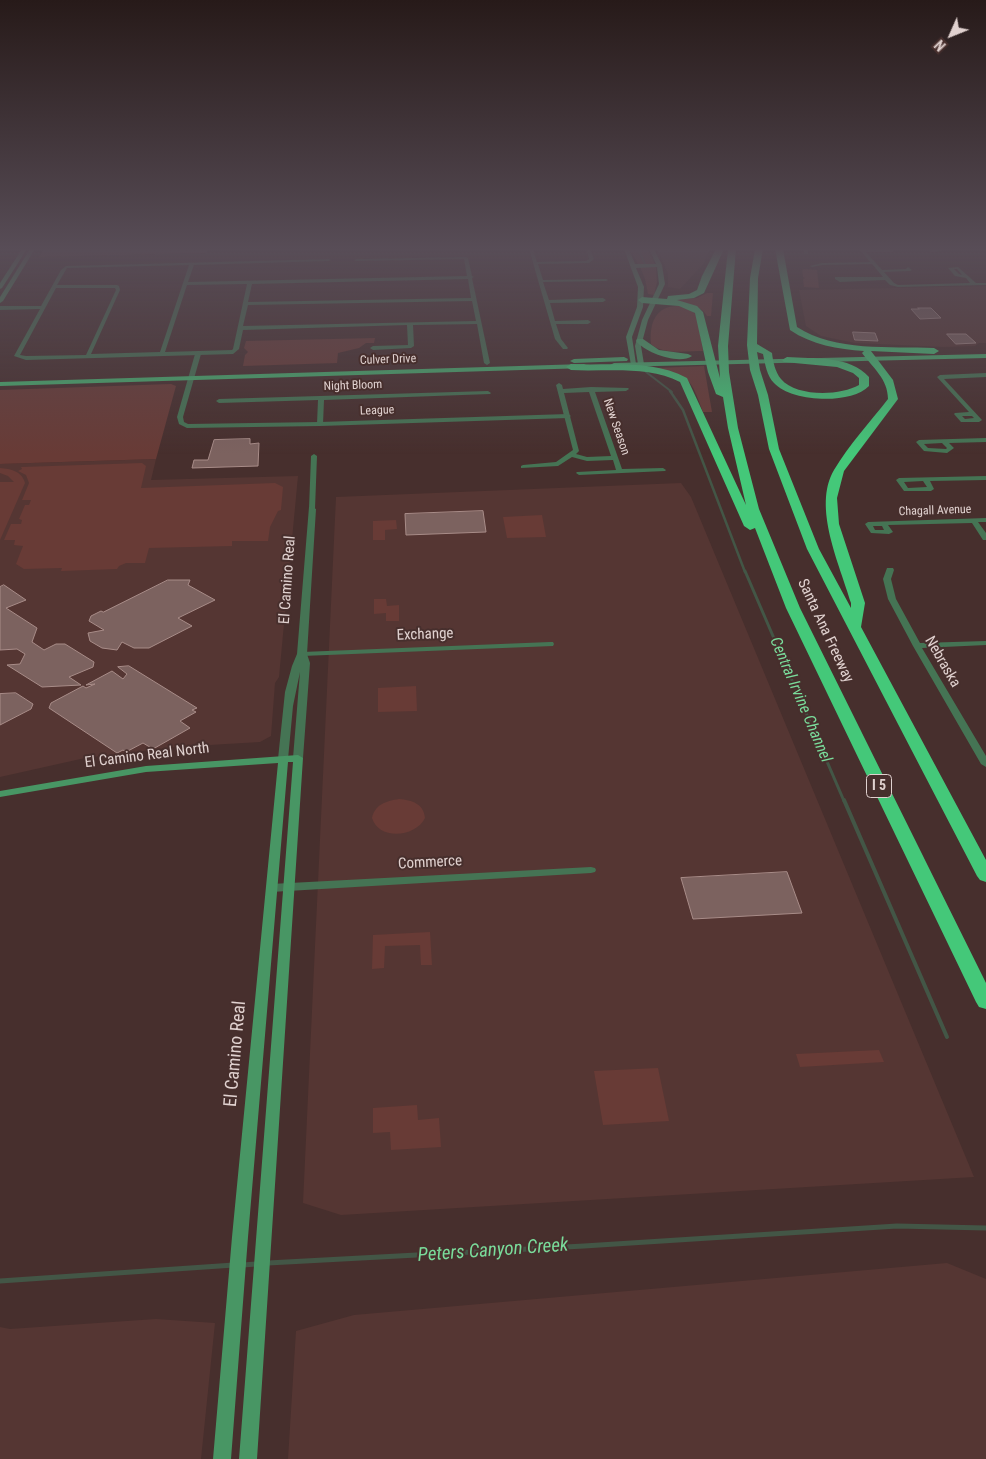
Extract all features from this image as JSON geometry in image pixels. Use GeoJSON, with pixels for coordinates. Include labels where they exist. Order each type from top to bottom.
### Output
{"type":"FeatureCollection","features":[{"type":"Feature","properties":{"kind":"highway"},"geometry":{"type":"LineString","coordinates":[[702,317],[713,372],[733,428]]}},
{"type":"Feature","properties":{"kind":"highway","name":"Santa Ana Freeway"},"geometry":{"type":"LineString","coordinates":[[726,317],[723,346],[724,372],[733,428],[753,510],[793,608],[986,1002]]}},
{"type":"Feature","properties":{"kind":"highway","name":"Santa Ana Freeway"},"geometry":{"type":"LineString","coordinates":[[753,317],[755,370],[763,395],[777,458],[813,549],[986,876]]}},
{"type":"Feature","properties":{"kind":"highway"},"geometry":{"type":"LineString","coordinates":[[791,317],[793,328],[797,332],[818,341],[838,346],[934,351]]}},
{"type":"Feature","properties":{"kind":"highway"},"geometry":{"type":"LineString","coordinates":[[753,346],[767,353],[771,370],[779,383],[793,390],[811,394],[848,394],[864,386],[864,378],[851,369],[835,365],[787,360]]}},
{"type":"Feature","properties":{"kind":"highway"},"geometry":{"type":"LineString","coordinates":[[854,628],[858,603],[833,524],[830,498],[839,471],[893,399],[894,392],[884,372],[869,356]]}},
{"type":"Feature","properties":{"kind":"highway"},"geometry":{"type":"LineString","coordinates":[[571,366],[659,370],[677,375],[684,380],[752,531],[776,567]]}},
{"type":"Feature","properties":{"kind":"main road"},"geometry":{"type":"LineString","coordinates":[[635,317],[629,336],[636,362]]}},
{"type":"Feature","properties":{"kind":"main road"},"geometry":{"type":"LineString","coordinates":[[636,362],[642,329],[647,317]]}},
{"type":"Feature","properties":{"kind":"main road"},"geometry":{"type":"LineString","coordinates":[[640,341],[646,347],[656,352],[696,357]]}},
{"type":"Feature","properties":{"kind":"main road","name":"Culver Drive"},"geometry":{"type":"LineString","coordinates":[[0,384],[487,363],[787,360],[934,351],[986,350]]}},
{"type":"Feature","properties":{"kind":"main road","name":"Culver Drive"},"geometry":{"type":"LineString","coordinates":[[0,378],[571,366],[696,357],[986,356]]}},
{"type":"Feature","properties":{"kind":"main road","name":"El Camino Real North"},"geometry":{"type":"LineString","coordinates":[[0,794],[146,769],[298,758]]}},
{"type":"Feature","properties":{"kind":"main road","name":"El Camino Real"},"geometry":{"type":"LineString","coordinates":[[248,1459],[298,758]]}},
{"type":"Feature","properties":{"kind":"main road","name":"El Camino Real"},"geometry":{"type":"LineString","coordinates":[[222,1459],[283,759]]}},
{"type":"Feature","properties":{"kind":"street"},"geometry":{"type":"LineString","coordinates":[[37,317],[16,354],[18,357],[233,352],[236,349],[243,317]]}},
{"type":"Feature","properties":{"kind":"street"},"geometry":{"type":"LineString","coordinates":[[88,356],[106,317]]}},
{"type":"Feature","properties":{"kind":"street"},"geometry":{"type":"LineString","coordinates":[[162,354],[175,317]]}},
{"type":"Feature","properties":{"kind":"street"},"geometry":{"type":"LineString","coordinates":[[478,317],[487,363]]}},
{"type":"Feature","properties":{"kind":"street"},"geometry":{"type":"LineString","coordinates":[[552,317],[558,339],[565,348]]}},
{"type":"Feature","properties":{"kind":"street"},"geometry":{"type":"LineString","coordinates":[[241,328],[479,322]]}},
{"type":"Feature","properties":{"kind":"street"},"geometry":{"type":"LineString","coordinates":[[554,323],[588,322]]}},
{"type":"Feature","properties":{"kind":"street"},"geometry":{"type":"LineString","coordinates":[[373,348],[411,346],[410,324]]}},
{"type":"Feature","properties":{"kind":"street"},"geometry":{"type":"LineString","coordinates":[[192,375],[198,354]]}},
{"type":"Feature","properties":{"kind":"street","name":"League"},"geometry":{"type":"LineString","coordinates":[[192,375],[180,417],[181,423],[188,426],[568,416]]}},
{"type":"Feature","properties":{"kind":"street"},"geometry":{"type":"LineString","coordinates":[[973,414],[940,377],[986,375]]}},
{"type":"Feature","properties":{"kind":"street","name":"New Season"},"geometry":{"type":"LineString","coordinates":[[568,416],[560,388],[626,388]]}},
{"type":"Feature","properties":{"kind":"street","name":"New Season"},"geometry":{"type":"LineString","coordinates":[[591,389],[620,472]]}},
{"type":"Feature","properties":{"kind":"street","name":"Night Bloom"},"geometry":{"type":"LineString","coordinates":[[219,401],[488,393]]}},
{"type":"Feature","properties":{"kind":"street"},"geometry":{"type":"LineString","coordinates":[[320,424],[321,398]]}},
{"type":"Feature","properties":{"kind":"street"},"geometry":{"type":"LineString","coordinates":[[523,467],[558,464],[576,451],[568,416]]}},
{"type":"Feature","properties":{"kind":"street"},"geometry":{"type":"LineString","coordinates":[[944,442],[986,440]]}},
{"type":"Feature","properties":{"kind":"street"},"geometry":{"type":"LineString","coordinates":[[572,455],[587,459],[615,458]]}},
{"type":"Feature","properties":{"kind":"street"},"geometry":{"type":"LineString","coordinates":[[312,509],[314,456]]}},
{"type":"Feature","properties":{"kind":"street","name":"New Season"},"geometry":{"type":"LineString","coordinates":[[580,473],[663,470]]}},
{"type":"Feature","properties":{"kind":"street"},"geometry":{"type":"LineString","coordinates":[[926,480],[986,478]]}},
{"type":"Feature","properties":{"kind":"street","name":"El Camino Real"},"geometry":{"type":"LineString","coordinates":[[298,758],[305,663],[302,654],[312,509]]}},
{"type":"Feature","properties":{"kind":"street"},"geometry":{"type":"LineString","coordinates":[[974,520],[986,538]]}},
{"type":"Feature","properties":{"kind":"street","name":"Chagall Avenue"},"geometry":{"type":"LineString","coordinates":[[884,524],[986,520]]}},
{"type":"Feature","properties":{"kind":"street","name":"Nebraska"},"geometry":{"type":"LineString","coordinates":[[890,570],[887,580],[888,588],[917,646],[986,764]]}},
{"type":"Feature","properties":{"kind":"street"},"geometry":{"type":"LineString","coordinates":[[917,646],[986,643]]}},
{"type":"Feature","properties":{"kind":"street","name":"Exchange"},"geometry":{"type":"LineString","coordinates":[[302,654],[550,644]]}},
{"type":"Feature","properties":{"kind":"street","name":"El Camino Real"},"geometry":{"type":"LineString","coordinates":[[283,759],[290,692],[297,664],[302,654]]}},
{"type":"Feature","properties":{"kind":"street","name":"Commerce"},"geometry":{"type":"LineString","coordinates":[[271,888],[591,870]]}},
{"type":"Feature","properties":{"kind":"shaded area"},"geometry":{"type":"Polygon","coordinates":[[[655,317],[697,317],[703,351],[669,351],[656,347],[651,344],[653,322],[655,317]]]}},
{"type":"Feature","properties":{"kind":"shaded area"},"geometry":{"type":"Polygon","coordinates":[[[804,317],[986,317],[986,343],[979,343],[975,346],[944,347],[855,343],[821,336],[806,326],[804,317]]]}},
{"type":"Feature","properties":{"kind":"shaded area"},"geometry":{"type":"Polygon","coordinates":[[[375,338],[374,343],[366,343],[359,348],[338,353],[337,363],[243,366],[245,355],[248,352],[244,348],[246,341],[375,338]]]}},
{"type":"Feature","properties":{"kind":"shaded area"},"geometry":{"type":"Polygon","coordinates":[[[704,366],[712,412],[703,412],[692,385],[683,377],[656,368],[704,366]]]}},
{"type":"Feature","properties":{"kind":"shaded area"},"geometry":{"type":"Polygon","coordinates":[[[171,384],[176,386],[156,459],[0,464],[0,390],[171,384]]]}},
{"type":"Feature","properties":{"kind":"shaded area"},"geometry":{"type":"Polygon","coordinates":[[[156,459],[151,480],[298,476],[279,677],[275,683],[271,736],[260,742],[176,747],[85,758],[0,777],[0,464],[156,459]]]}},
{"type":"Feature","properties":{"kind":"shaded area"},"geometry":{"type":"Polygon","coordinates":[[[142,463],[146,466],[141,488],[275,483],[283,487],[281,510],[278,511],[270,527],[268,541],[232,541],[232,546],[149,548],[145,563],[126,563],[117,569],[61,571],[62,568],[24,569],[16,564],[23,546],[14,545],[15,540],[4,540],[11,524],[21,524],[22,520],[19,519],[25,505],[29,505],[31,500],[22,500],[29,483],[26,475],[18,471],[22,469],[21,467],[142,463]]]}},
{"type":"Feature","properties":{"kind":"shaded area"},"geometry":{"type":"Polygon","coordinates":[[[0,468],[19,473],[25,483],[0,540],[0,482],[14,482],[8,476],[0,473],[0,468]]]}},
{"type":"Feature","properties":{"kind":"shaded area"},"geometry":{"type":"Polygon","coordinates":[[[681,483],[691,497],[974,1177],[341,1215],[303,1203],[336,497],[681,483]]]}},
{"type":"Feature","properties":{"kind":"shaded area"},"geometry":{"type":"Polygon","coordinates":[[[542,515],[546,537],[507,538],[503,517],[542,515]]]}},
{"type":"Feature","properties":{"kind":"shaded area"},"geometry":{"type":"Polygon","coordinates":[[[396,520],[397,529],[385,530],[385,540],[373,540],[373,521],[396,520]]]}},
{"type":"Feature","properties":{"kind":"shaded area"},"geometry":{"type":"Polygon","coordinates":[[[374,599],[386,599],[387,606],[399,605],[399,621],[386,621],[386,613],[374,614],[374,599]]]}},
{"type":"Feature","properties":{"kind":"shaded area"},"geometry":{"type":"Polygon","coordinates":[[[416,686],[417,711],[378,712],[378,688],[416,686]]]}},
{"type":"Feature","properties":{"kind":"shaded area"},"geometry":{"type":"Polygon","coordinates":[[[399,799],[408,800],[420,806],[425,818],[414,829],[398,834],[389,833],[376,825],[372,818],[379,806],[399,799]]]}},
{"type":"Feature","properties":{"kind":"shaded area"},"geometry":{"type":"Polygon","coordinates":[[[430,932],[432,965],[421,965],[420,945],[385,946],[384,968],[372,969],[373,935],[430,932]]]}},
{"type":"Feature","properties":{"kind":"shaded area"},"geometry":{"type":"Polygon","coordinates":[[[879,1050],[884,1062],[800,1067],[796,1054],[879,1050]]]}},
{"type":"Feature","properties":{"kind":"shaded area"},"geometry":{"type":"Polygon","coordinates":[[[658,1068],[669,1121],[603,1125],[594,1071],[658,1068]]]}},
{"type":"Feature","properties":{"kind":"shaded area"},"geometry":{"type":"Polygon","coordinates":[[[417,1105],[418,1120],[439,1118],[441,1147],[391,1150],[390,1132],[373,1133],[373,1108],[417,1105]]]}},
{"type":"Feature","properties":{"kind":"shaded area"},"geometry":{"type":"Polygon","coordinates":[[[947,1263],[986,1279],[986,1459],[288,1459],[296,1331],[354,1315],[947,1263]]]}},
{"type":"Feature","properties":{"kind":"shaded area"},"geometry":{"type":"Polygon","coordinates":[[[156,1319],[215,1323],[201,1459],[0,1459],[0,1327],[10,1329],[156,1319]]]}},
{"type":"Feature","properties":{"kind":"building"},"geometry":{"type":"Polygon","coordinates":[[[918,317],[941,318],[920,319],[918,317]]]}},
{"type":"Feature","properties":{"kind":"building"},"geometry":{"type":"Polygon","coordinates":[[[853,332],[875,333],[878,341],[855,340],[853,332]]]}},
{"type":"Feature","properties":{"kind":"building"},"geometry":{"type":"Polygon","coordinates":[[[947,334],[966,334],[976,343],[956,344],[947,334]]]}},
{"type":"Feature","properties":{"kind":"building"},"geometry":{"type":"Polygon","coordinates":[[[250,439],[250,444],[259,443],[258,466],[192,468],[194,460],[208,460],[214,440],[250,439]]]}},
{"type":"Feature","properties":{"kind":"building"},"geometry":{"type":"Polygon","coordinates":[[[483,511],[486,532],[406,535],[405,514],[483,511]]]}},
{"type":"Feature","properties":{"kind":"building"},"geometry":{"type":"Polygon","coordinates":[[[168,580],[190,580],[188,585],[215,600],[178,618],[192,626],[149,648],[134,648],[122,642],[117,650],[102,648],[90,641],[88,633],[104,630],[89,621],[91,616],[168,580]]]}},
{"type":"Feature","properties":{"kind":"building"},"geometry":{"type":"Polygon","coordinates":[[[4,585],[26,600],[6,608],[37,628],[32,642],[44,650],[56,644],[65,644],[94,662],[93,667],[69,677],[81,685],[42,687],[7,665],[20,664],[25,654],[17,649],[0,650],[0,587],[4,585]]]}},
{"type":"Feature","properties":{"kind":"building"},"geometry":{"type":"Polygon","coordinates":[[[129,666],[197,708],[192,710],[196,712],[180,721],[190,728],[153,749],[143,743],[126,752],[123,750],[117,753],[49,708],[51,703],[83,686],[86,688],[95,684],[86,685],[112,671],[123,679],[127,674],[118,667],[129,666]]]}},
{"type":"Feature","properties":{"kind":"building"},"geometry":{"type":"Polygon","coordinates":[[[16,693],[33,704],[31,709],[0,725],[0,694],[16,693]]]}},
{"type":"Feature","properties":{"kind":"building"},"geometry":{"type":"Polygon","coordinates":[[[787,872],[802,913],[693,919],[681,878],[787,872]]]}},
{"type":"Feature","properties":{"kind":"waterway","name":"Central Irvine Channel"},"geometry":{"type":"LineString","coordinates":[[646,372],[672,392]]}},
{"type":"Feature","properties":{"kind":"waterway","name":"Central Irvine Channel"},"geometry":{"type":"LineString","coordinates":[[670,391],[683,410],[745,572]]}},
{"type":"Feature","properties":{"kind":"waterway","name":"Central Irvine Channel"},"geometry":{"type":"LineString","coordinates":[[745,571],[844,801]]}},
{"type":"Feature","properties":{"kind":"waterway","name":"Central Irvine Channel"},"geometry":{"type":"LineString","coordinates":[[844,800],[947,1037]]}},
{"type":"Feature","properties":{"kind":"waterway","name":"Peters Canyon Creek"},"geometry":{"type":"LineString","coordinates":[[268,1263],[584,1246],[897,1226],[986,1228]]}},
{"type":"Feature","properties":{"kind":"waterway","name":"Peters Canyon Creek"},"geometry":{"type":"LineString","coordinates":[[243,1265],[256,1264]]}},
{"type":"Feature","properties":{"kind":"waterway","name":"Peters Canyon Creek"},"geometry":{"type":"LineString","coordinates":[[0,1281],[234,1265]]}}]}
